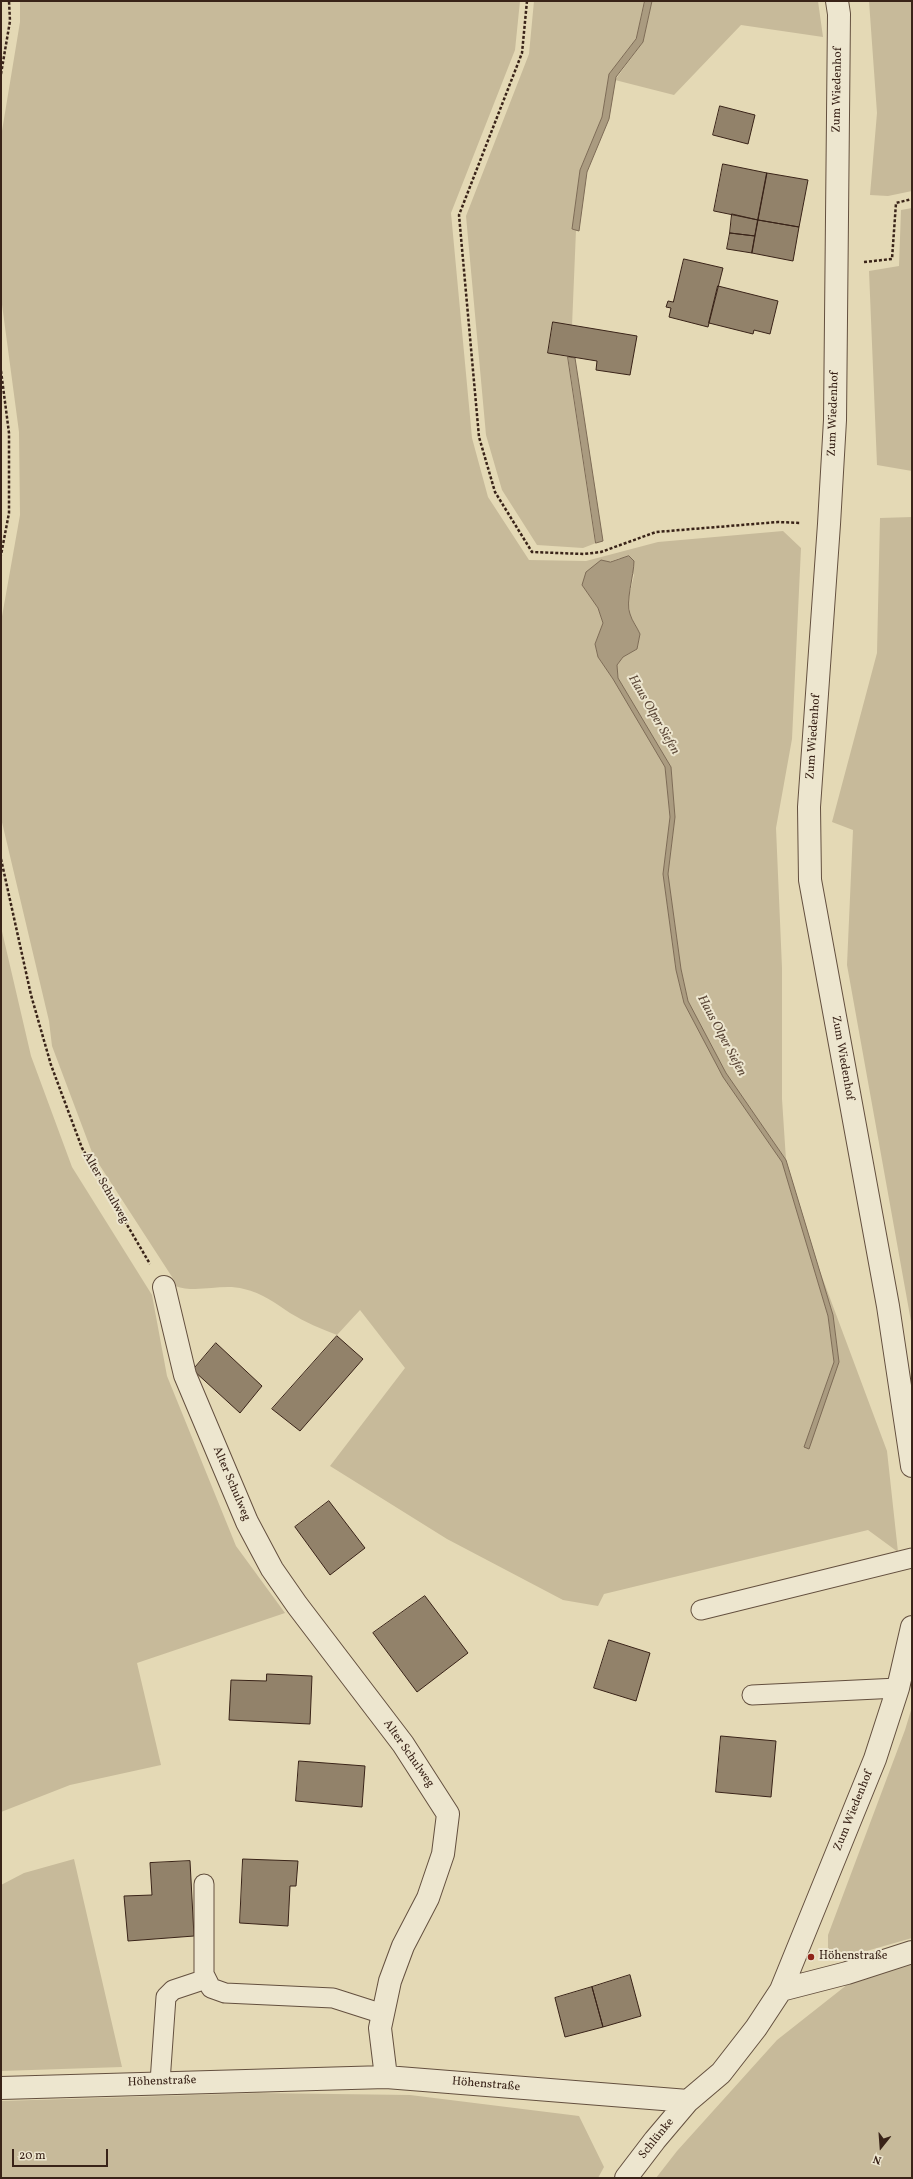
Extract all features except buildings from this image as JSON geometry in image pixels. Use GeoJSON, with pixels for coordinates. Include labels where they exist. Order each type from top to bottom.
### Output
{"type":"FeatureCollection","features":[{"type":"Feature","properties":{"kind":"street","name":"Zum Wiedenhof"},"geometry":{"type":"LineString","coordinates":[[837,1],[839,14],[835,420],[809,807],[810,880],[888,1306],[912,1466]]}},
{"type":"Feature","properties":{"kind":"street","name":"Alter Schulweg"},"geometry":{"type":"LineString","coordinates":[[164,1287],[185,1375],[247,1522],[272,1569],[297,1605],[403,1744],[448,1814],[443,1854],[428,1898],[403,1946],[390,1982],[382,2014],[380,2028],[386,2077]]}},
{"type":"Feature","properties":{"kind":"street","name":"Zum Wiedenhof"},"geometry":{"type":"LineString","coordinates":[[781,1990],[875,1759],[898,1688],[912,1627]]}},
{"type":"Feature","properties":{"kind":"street"},"geometry":{"type":"LineString","coordinates":[[688,2101],[721,2073],[756,2028],[781,1990],[847,1973],[912,1952]]}},
{"type":"Feature","properties":{"kind":"street","name":"Höhenstraße"},"geometry":{"type":"LineString","coordinates":[[1,2088],[160,2082],[386,2077],[688,2101]]}},
{"type":"Feature","properties":{"kind":"street","name":"Schlünke"},"geometry":{"type":"LineString","coordinates":[[626,2178],[654,2140],[688,2101]]}},
{"type":"Feature","properties":{"kind":"lane"},"geometry":{"type":"LineString","coordinates":[[701,1610],[912,1558]]}},
{"type":"Feature","properties":{"kind":"lane"},"geometry":{"type":"LineString","coordinates":[[752,1695],[898,1688]]}},
{"type":"Feature","properties":{"kind":"lane"},"geometry":{"type":"LineString","coordinates":[[204,1884],[204,1974],[211,1988],[224,1993],[333,1998],[382,2014]]}},
{"type":"Feature","properties":{"kind":"lane"},"geometry":{"type":"LineString","coordinates":[[160,2082],[166,1997],[173,1990],[206,1979]]}},
{"type":"Feature","properties":{"kind":"path"},"geometry":{"type":"LineString","coordinates":[[1,74],[10,21],[9,1]]}},
{"type":"Feature","properties":{"kind":"path"},"geometry":{"type":"LineString","coordinates":[[526,1],[522,53],[459,214],[479,436],[495,492],[532,552],[584,554],[600,552],[656,532],[778,522],[829,524]]}},
{"type":"Feature","properties":{"kind":"path"},"geometry":{"type":"LineString","coordinates":[[836,266],[892,259],[896,203],[912,199]]}},
{"type":"Feature","properties":{"kind":"path"},"geometry":{"type":"LineString","coordinates":[[1,371],[9,433],[9,513],[1,555]]}},
{"type":"Feature","properties":{"kind":"path","name":"Alter Schulweg"},"geometry":{"type":"LineString","coordinates":[[1,859],[31,995],[51,1065],[82,1148],[164,1287]]}},
{"type":"Feature","properties":{"kind":"shaded area"},"geometry":{"type":"Polygon","coordinates":[[[20,1],[520,1],[515,50],[451,213],[472,438],[488,497],[529,560],[586,561],[658,542],[783,531],[801,548],[792,739],[776,828],[782,968],[782,1099],[786,1160],[726,1073],[688,1001],[681,969],[668,874],[675,817],[671,767],[618,678],[617,665],[623,657],[637,649],[640,634],[629,613],[629,596],[634,575],[620,558],[609,562],[582,585],[598,608],[603,623],[595,644],[598,657],[613,679],[665,767],[670,817],[663,874],[676,970],[684,1003],[723,1077],[782,1162],[828,1316],[834,1362],[804,1447],[839,1362],[833,1315],[818,1266],[887,1451],[898,1552],[868,1530],[604,1594],[598,1606],[563,1600],[447,1539],[330,1466],[405,1368],[360,1310],[337,1335],[301,1319],[268,1299],[251,1291],[235,1287],[192,1289],[175,1286],[174,1280],[93,1155],[52,1046],[49,1021],[1,818],[1,622],[20,515],[19,432],[1,297],[1,137],[20,22],[20,1]]]}},
{"type":"Feature","properties":{"kind":"shaded area"},"geometry":{"type":"Polygon","coordinates":[[[534,1],[645,1],[636,39],[609,74],[602,117],[580,170],[572,230],[576,230],[572,326],[553,322],[548,353],[568,357],[596,543],[583,548],[537,545],[502,490],[486,435],[466,216],[529,54],[534,1]]]}},
{"type":"Feature","properties":{"kind":"shaded area"},"geometry":{"type":"Polygon","coordinates":[[[645,1],[652,1],[643,42],[616,77],[609,119],[587,172],[579,231],[572,229],[580,170],[602,117],[609,74],[636,39],[645,1]]]}},
{"type":"Feature","properties":{"kind":"shaded area"},"geometry":{"type":"Polygon","coordinates":[[[652,1],[818,1],[823,37],[741,25],[674,95],[615,80],[643,42],[652,1]]]}},
{"type":"Feature","properties":{"kind":"shaded area"},"geometry":{"type":"Polygon","coordinates":[[[869,1],[912,1],[912,191],[888,196],[870,195],[877,113],[869,1]]]}},
{"type":"Feature","properties":{"kind":"shaded area"},"geometry":{"type":"Polygon","coordinates":[[[912,208],[912,471],[877,465],[869,271],[899,266],[901,210],[912,208]]]}},
{"type":"Feature","properties":{"kind":"shaded area"},"geometry":{"type":"Polygon","coordinates":[[[568,357],[575,358],[603,541],[596,543],[568,357]]]}},
{"type":"Feature","properties":{"kind":"shaded area"},"geometry":{"type":"Polygon","coordinates":[[[912,517],[912,1327],[847,965],[853,830],[832,822],[877,653],[880,518],[912,517]]]}},
{"type":"Feature","properties":{"kind":"shaded area"},"geometry":{"type":"Polygon","coordinates":[[[629,556],[634,561],[629,596],[629,609],[632,619],[640,634],[637,649],[623,657],[617,665],[618,678],[671,767],[675,817],[668,874],[681,969],[688,1001],[726,1073],[786,1160],[833,1315],[839,1362],[809,1449],[804,1447],[834,1362],[828,1316],[782,1162],[723,1077],[684,1003],[676,970],[663,874],[670,817],[665,767],[613,679],[598,657],[595,644],[603,623],[598,608],[582,585],[586,572],[601,560],[610,562],[629,556]]]}},
{"type":"Feature","properties":{"kind":"shaded area"},"geometry":{"type":"Polygon","coordinates":[[[1,927],[31,1056],[72,1167],[152,1295],[167,1376],[236,1546],[285,1613],[137,1663],[161,1765],[70,1785],[1,1812],[1,927]]]}},
{"type":"Feature","properties":{"kind":"shaded area"},"geometry":{"type":"Polygon","coordinates":[[[912,1707],[912,1938],[835,1960],[828,1948],[828,1935],[905,1730],[912,1707]]]}},
{"type":"Feature","properties":{"kind":"shaded area"},"geometry":{"type":"Polygon","coordinates":[[[74,1859],[122,2067],[1,2071],[1,1885],[24,1873],[74,1859]]]}},
{"type":"Feature","properties":{"kind":"shaded area"},"geometry":{"type":"Polygon","coordinates":[[[912,1963],[912,2178],[656,2178],[677,2151],[777,2040],[848,1984],[912,1963]]]}},
{"type":"Feature","properties":{"kind":"shaded area"},"geometry":{"type":"Polygon","coordinates":[[[258,2093],[410,2095],[579,2116],[604,2167],[598,2178],[1,2178],[1,2101],[258,2093]]]}},
{"type":"Feature","properties":{"kind":"place","name":"Höhenstraße"},"geometry":{"type":"Point","coordinates":[811,1957]}},
{"type":"Feature","properties":{"kind":"water label","name":"Haus Olper Siefen"},"geometry":{"type":"Point","coordinates":[653,715]}},
{"type":"Feature","properties":{"kind":"water label","name":"Haus Olper Siefen"},"geometry":{"type":"Point","coordinates":[721,1036]}}]}
